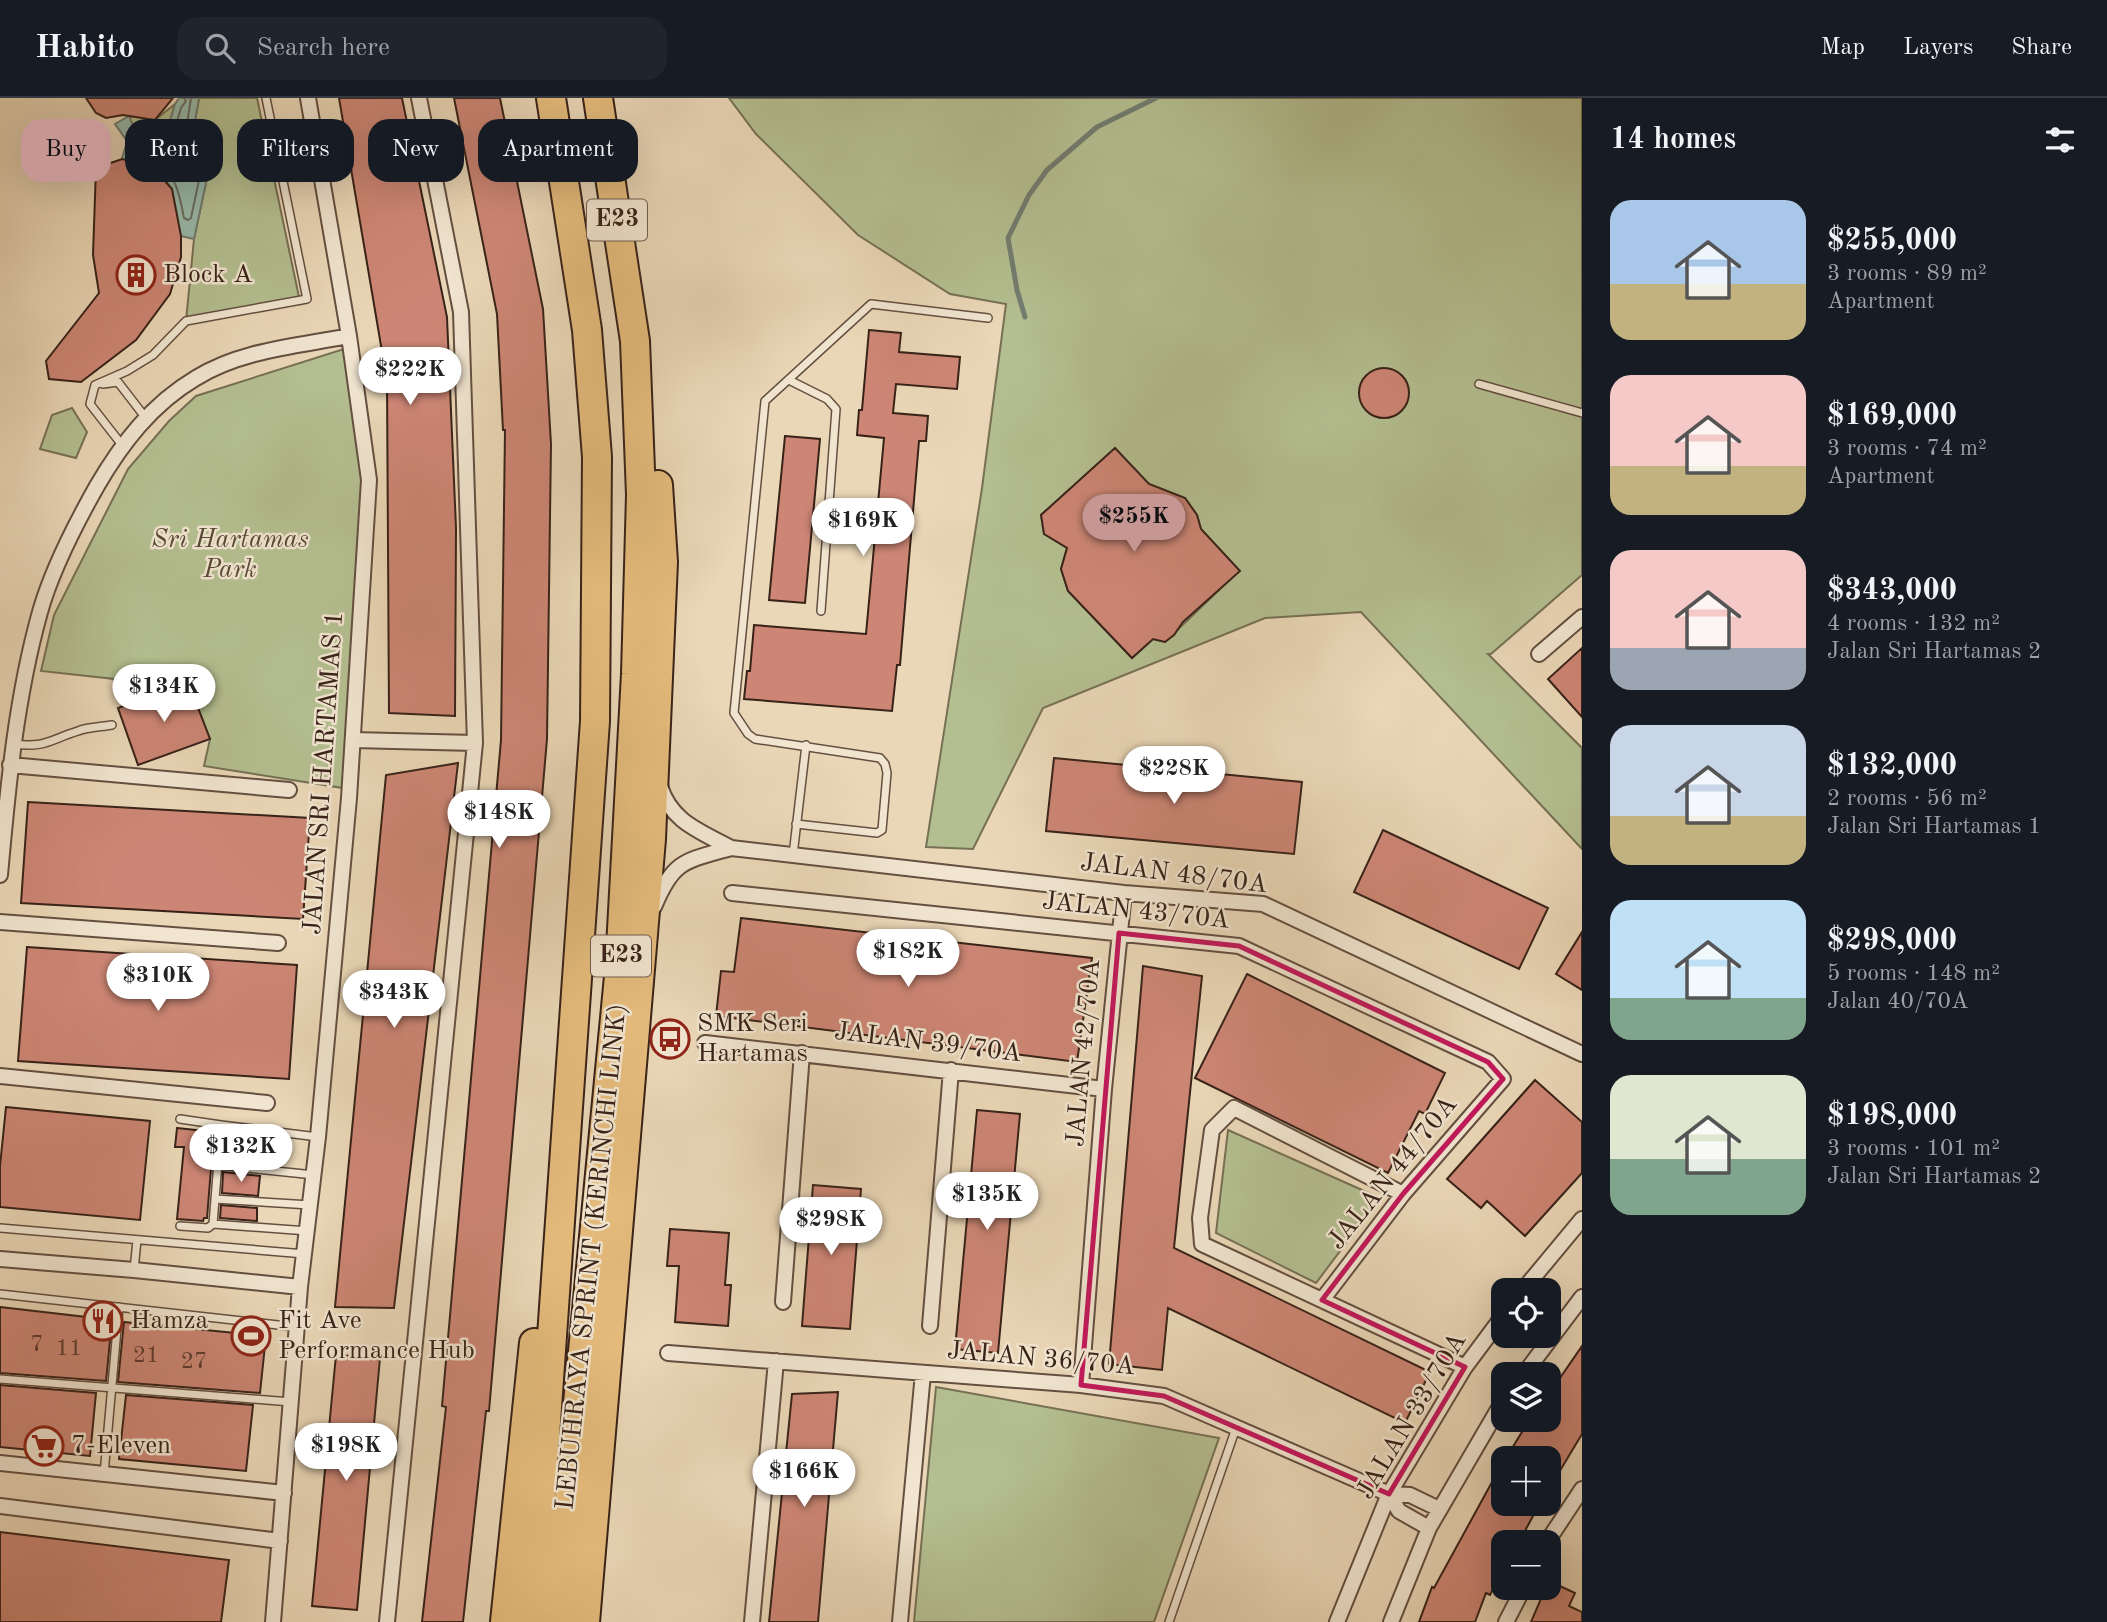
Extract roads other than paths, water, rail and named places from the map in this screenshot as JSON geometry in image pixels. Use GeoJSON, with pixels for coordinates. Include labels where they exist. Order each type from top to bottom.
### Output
{"type":"FeatureCollection","features":[{"type":"Feature","properties":{"kind":"highway","name":"LEBUHRAYA SPRINT (KERINCHI LINK)"},"geometry":{"type":"LineString","coordinates":[[551,98],[587,330],[597,457],[596,721],[550,1563],[557,1622]]}},
{"type":"Feature","properties":{"kind":"highway","name":"LEBUHRAYA SPRINT (KERINCHI LINK)"},"geometry":{"type":"LineString","coordinates":[[532,1622],[550,1563],[620,966],[636,674],[641,495],[635,341],[598,98]]}},
{"type":"Feature","properties":{"kind":"highway"},"geometry":{"type":"LineString","coordinates":[[585,1622],[643,942],[655,758],[663,562],[654,401],[635,341]]}},
{"type":"Feature","properties":{"kind":"highway"},"geometry":{"type":"LineString","coordinates":[[505,1622],[586,872]]}},
{"type":"Feature","properties":{"kind":"street","name":"JALAN SRI HARTAMAS 1"},"geometry":{"type":"LineString","coordinates":[[273,1622],[296,1327],[318,1137],[353,740],[369,481],[349,336],[308,98]]}},
{"type":"Feature","properties":{"kind":"street"},"geometry":{"type":"LineString","coordinates":[[387,1622],[475,743],[461,312],[419,98]]}},
{"type":"Feature","properties":{"kind":"street"},"geometry":{"type":"LineString","coordinates":[[0,875],[12,744],[41,611],[75,524],[122,445],[145,417],[196,377],[258,353],[349,336]]}},
{"type":"Feature","properties":{"kind":"street"},"geometry":{"type":"LineString","coordinates":[[1539,654],[1582,617]]}},
{"type":"Feature","properties":{"kind":"street"},"geometry":{"type":"LineString","coordinates":[[353,740],[475,743]]}},
{"type":"Feature","properties":{"kind":"street","name":"JALAN 48/70A"},"geometry":{"type":"LineString","coordinates":[[655,758],[660,788],[666,804],[675,816],[731,848],[1124,893],[1263,904],[1582,1054]]}},
{"type":"Feature","properties":{"kind":"street"},"geometry":{"type":"LineString","coordinates":[[10,765],[289,790]]}},
{"type":"Feature","properties":{"kind":"street","name":"JALAN 48/70A"},"geometry":{"type":"LineString","coordinates":[[643,942],[655,906],[672,872],[685,863],[731,848]]}},
{"type":"Feature","properties":{"kind":"street","name":"JALAN 43/70A"},"geometry":{"type":"LineString","coordinates":[[732,893],[1239,946],[1488,1062],[1503,1079]]}},
{"type":"Feature","properties":{"kind":"street","name":"JALAN 42/70A"},"geometry":{"type":"LineString","coordinates":[[1081,1385],[1104,1089],[1124,893]]}},
{"type":"Feature","properties":{"kind":"street"},"geometry":{"type":"LineString","coordinates":[[0,922],[278,943]]}},
{"type":"Feature","properties":{"kind":"street","name":"JALAN 39/70A"},"geometry":{"type":"LineString","coordinates":[[705,1043],[1104,1089]]}},
{"type":"Feature","properties":{"kind":"street"},"geometry":{"type":"LineString","coordinates":[[783,1302],[802,1054]]}},
{"type":"Feature","properties":{"kind":"street"},"geometry":{"type":"LineString","coordinates":[[930,1326],[951,1070]]}},
{"type":"Feature","properties":{"kind":"street"},"geometry":{"type":"LineString","coordinates":[[0,1076],[267,1103]]}},
{"type":"Feature","properties":{"kind":"street","name":"JALAN 44/70A"},"geometry":{"type":"LineString","coordinates":[[1322,1300],[1403,1194],[1503,1079]]}},
{"type":"Feature","properties":{"kind":"street"},"geometry":{"type":"LineString","coordinates":[[1403,1194],[1234,1108],[1212,1130],[1200,1218],[1202,1244],[1465,1367]]}},
{"type":"Feature","properties":{"kind":"street"},"geometry":{"type":"LineString","coordinates":[[1532,1278],[1582,1219]]}},
{"type":"Feature","properties":{"kind":"street"},"geometry":{"type":"LineString","coordinates":[[0,1259],[300,1287]]}},
{"type":"Feature","properties":{"kind":"street"},"geometry":{"type":"LineString","coordinates":[[1533,1362],[1582,1297]]}},
{"type":"Feature","properties":{"kind":"street","name":"JALAN 33/70A"},"geometry":{"type":"LineString","coordinates":[[1337,1622],[1389,1494],[1465,1367],[1491,1332]]}},
{"type":"Feature","properties":{"kind":"street","name":"JALAN 36/70A"},"geometry":{"type":"LineString","coordinates":[[668,1353],[1081,1385],[1164,1396],[1389,1494],[1410,1495],[1438,1509]]}},
{"type":"Feature","properties":{"kind":"street"},"geometry":{"type":"LineString","coordinates":[[752,1622],[776,1361]]}},
{"type":"Feature","properties":{"kind":"street"},"geometry":{"type":"LineString","coordinates":[[900,1622],[923,1373]]}},
{"type":"Feature","properties":{"kind":"street"},"geometry":{"type":"LineString","coordinates":[[1391,1622],[1438,1509],[1491,1421]]}},
{"type":"Feature","properties":{"kind":"street"},"geometry":{"type":"LineString","coordinates":[[0,1463],[284,1493]]}},
{"type":"Feature","properties":{"kind":"street"},"geometry":{"type":"LineString","coordinates":[[1555,1530],[1582,1489]]}},
{"type":"Feature","properties":{"kind":"street","name":"JALAN 36/70A"},"geometry":{"type":"LineString","coordinates":[[1389,1494],[1399,1511],[1429,1528]]}},
{"type":"Feature","properties":{"kind":"street"},"geometry":{"type":"LineString","coordinates":[[0,1506],[280,1541]]}},
{"type":"Feature","properties":{"kind":"street"},"geometry":{"type":"LineString","coordinates":[[1506,1622],[1517,1600]]}},
{"type":"Feature","properties":{"kind":"lane"},"geometry":{"type":"LineString","coordinates":[[95,385],[127,371],[153,355],[186,321],[307,299],[266,98]]}},
{"type":"Feature","properties":{"kind":"lane"},"geometry":{"type":"LineString","coordinates":[[796,824],[877,833],[882,830],[887,773],[886,764],[880,758],[755,739],[748,734],[734,713],[765,401],[871,304],[988,317]]}},
{"type":"Feature","properties":{"kind":"lane"},"geometry":{"type":"LineString","coordinates":[[789,380],[827,399],[836,409],[821,611]]}},
{"type":"Feature","properties":{"kind":"lane"},"geometry":{"type":"LineString","coordinates":[[95,385],[118,382],[145,417]]}},
{"type":"Feature","properties":{"kind":"lane"},"geometry":{"type":"LineString","coordinates":[[1479,384],[1582,413]]}},
{"type":"Feature","properties":{"kind":"lane"},"geometry":{"type":"LineString","coordinates":[[95,385],[90,404],[122,445]]}},
{"type":"Feature","properties":{"kind":"lane"},"geometry":{"type":"LineString","coordinates":[[12,744],[48,744],[80,730],[112,725]]}},
{"type":"Feature","properties":{"kind":"lane"},"geometry":{"type":"LineString","coordinates":[[793,855],[806,745]]}},
{"type":"Feature","properties":{"kind":"lane"},"geometry":{"type":"LineString","coordinates":[[180,1119],[318,1137]]}},
{"type":"Feature","properties":{"kind":"lane"},"geometry":{"type":"LineString","coordinates":[[213,1224],[221,1125]]}},
{"type":"Feature","properties":{"kind":"lane"},"geometry":{"type":"LineString","coordinates":[[218,1165],[314,1175]]}},
{"type":"Feature","properties":{"kind":"lane"},"geometry":{"type":"LineString","coordinates":[[215,1199],[311,1205]]}},
{"type":"Feature","properties":{"kind":"lane"},"geometry":{"type":"LineString","coordinates":[[180,1226],[208,1228],[213,1224],[308,1231]]}},
{"type":"Feature","properties":{"kind":"lane"},"geometry":{"type":"LineString","coordinates":[[0,1228],[305,1254]]}},
{"type":"Feature","properties":{"kind":"lane"},"geometry":{"type":"LineString","coordinates":[[134,1270],[136,1240]]}},
{"type":"Feature","properties":{"kind":"lane"},"geometry":{"type":"LineString","coordinates":[[0,1294],[296,1327]]}},
{"type":"Feature","properties":{"kind":"lane"},"geometry":{"type":"LineString","coordinates":[[104,1474],[119,1307]]}},
{"type":"Feature","properties":{"kind":"lane"},"geometry":{"type":"LineString","coordinates":[[0,1379],[291,1402]]}},
{"type":"Feature","properties":{"kind":"lane"},"geometry":{"type":"LineString","coordinates":[[1169,1622],[1236,1428]]}},
{"type":"Feature","properties":{"kind":"water"},"geometry":{"type":"Polygon","coordinates":[[[179,98],[199,98],[195,119],[171,119],[179,98]]]}},
{"type":"Feature","properties":{"kind":"water"},"geometry":{"type":"Polygon","coordinates":[[[129,116],[130,119],[125,119],[125,138],[115,124],[129,116]]]}},
{"type":"Feature","properties":{"kind":"water"},"geometry":{"type":"Polygon","coordinates":[[[140,182],[206,182],[194,239],[181,236],[140,182]]]}},
{"type":"Feature","properties":{"kind":"waterway"},"geometry":{"type":"LineString","coordinates":[[1025,317],[1017,290],[1008,238],[1029,195],[1047,170],[1097,127],[1156,98]]}},
{"type":"Feature","properties":{"kind":"place","name":"Block A"},"geometry":{"type":"Point","coordinates":[136,275]}},
{"type":"Feature","properties":{"kind":"place","name":"SMK Seri Hartamas"},"geometry":{"type":"Point","coordinates":[670,1039]}},
{"type":"Feature","properties":{"kind":"place","name":"Hamza"},"geometry":{"type":"Point","coordinates":[103,1321]}},
{"type":"Feature","properties":{"kind":"place","name":"Fit Ave Performance Hub"},"geometry":{"type":"Point","coordinates":[251,1336]}},
{"type":"Feature","properties":{"kind":"place","name":"7-Eleven"},"geometry":{"type":"Point","coordinates":[44,1446]}},
{"type":"Feature","properties":{"kind":"park label","name":"Sri Hartamas Park"},"geometry":{"type":"Point","coordinates":[230,555]}}]}
